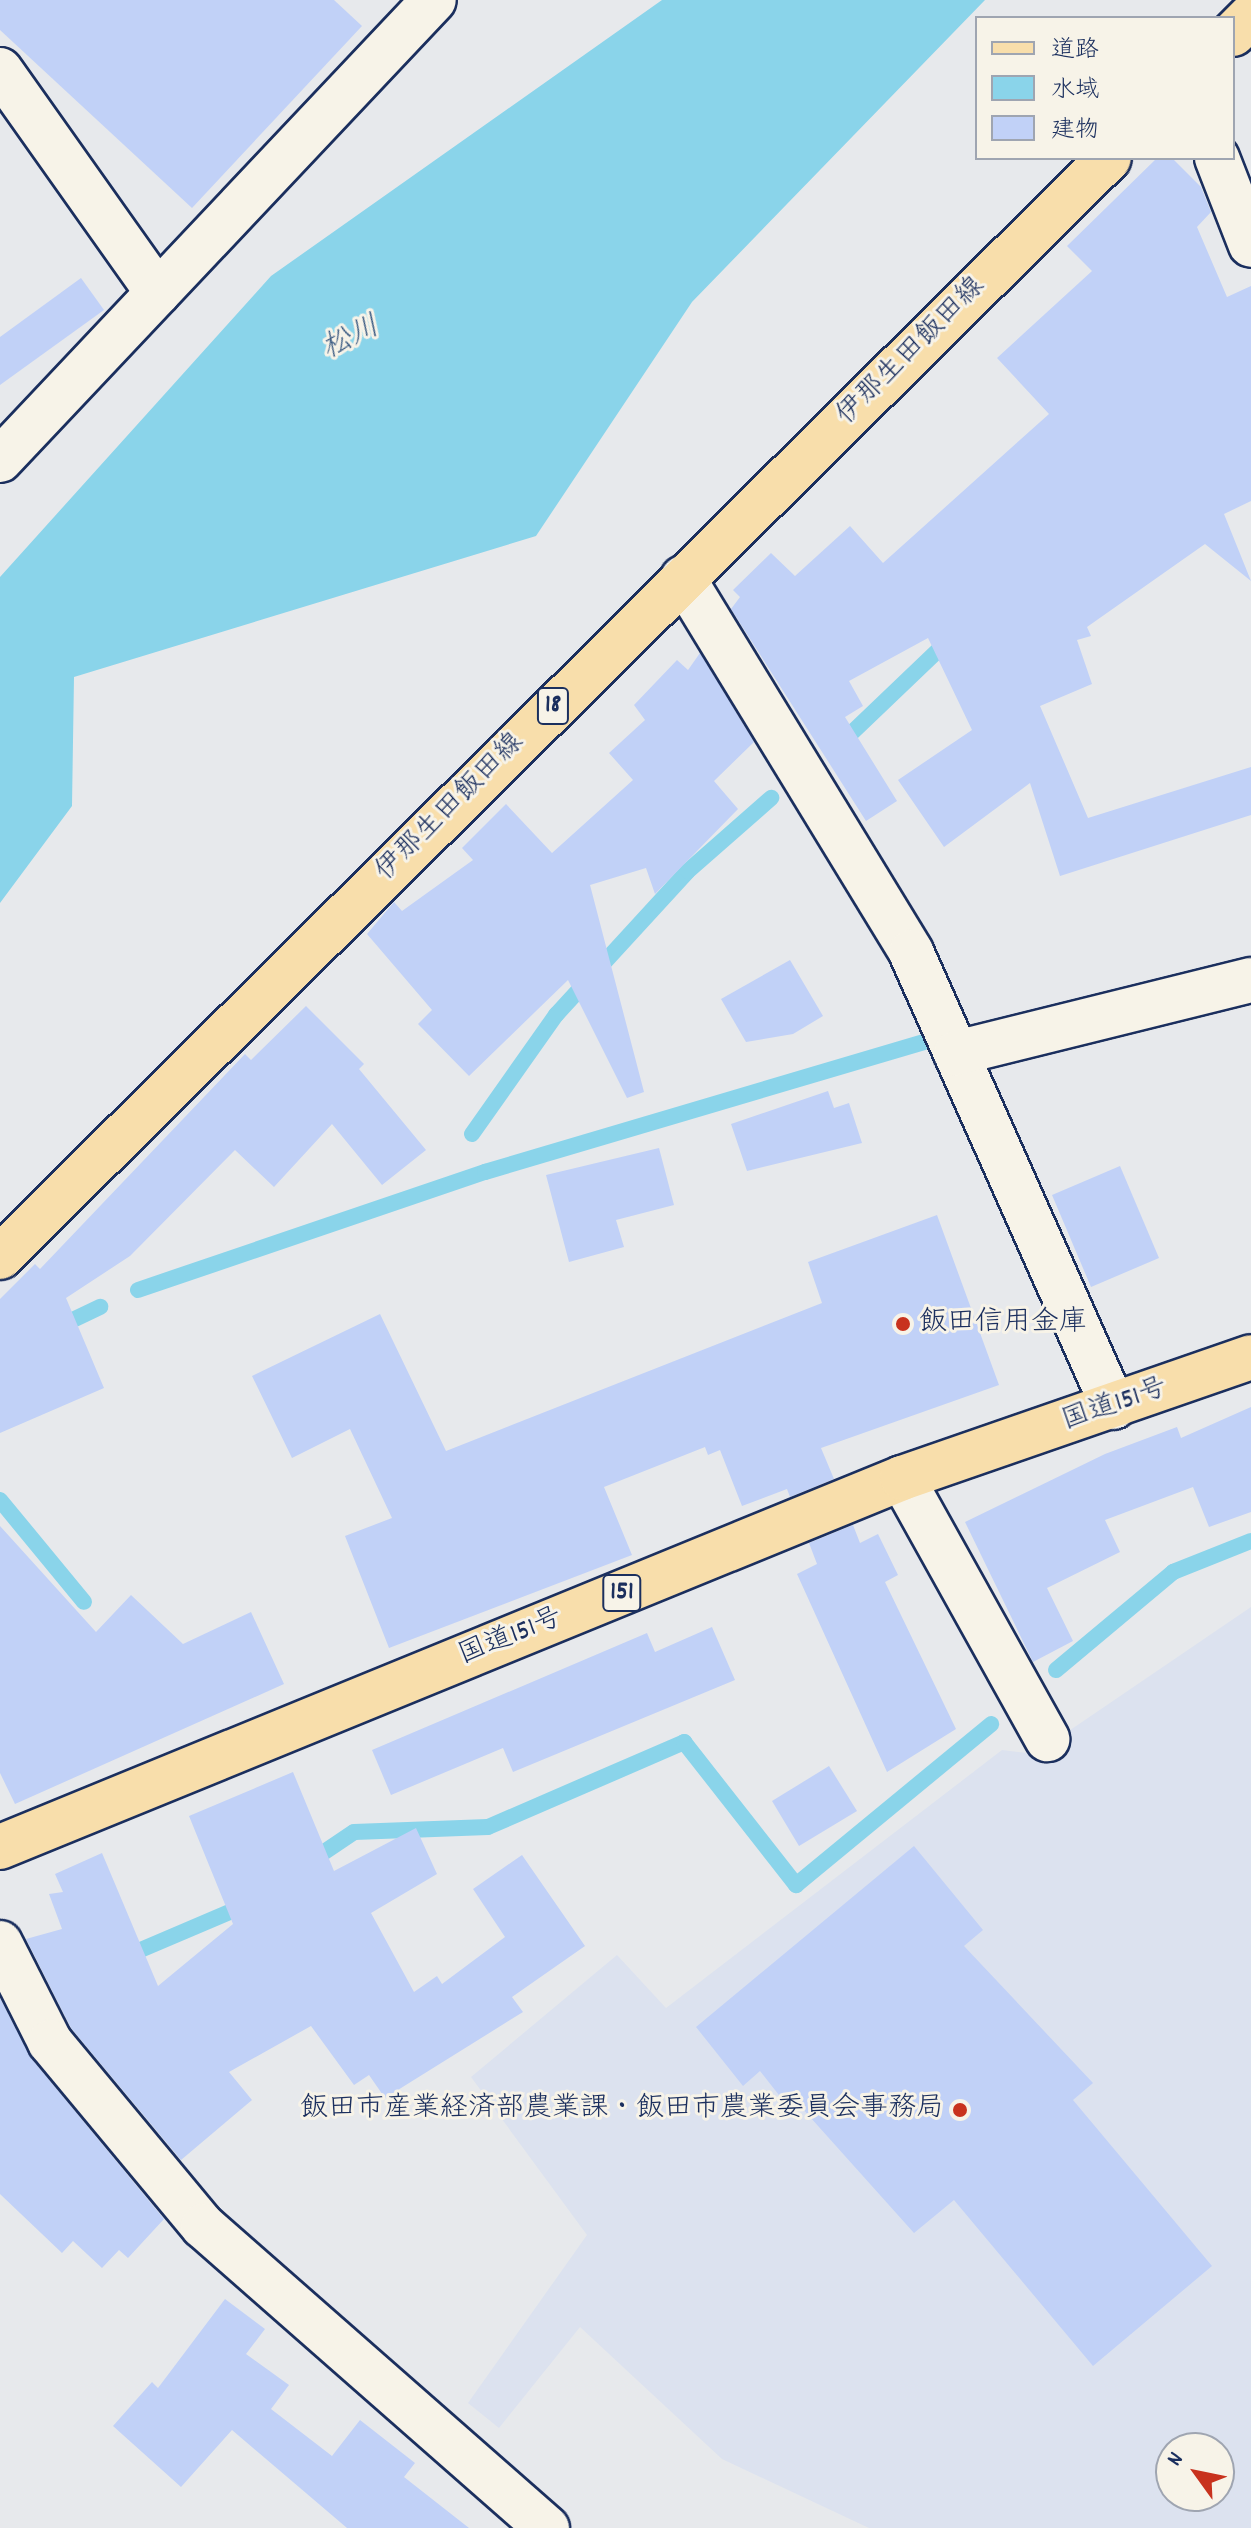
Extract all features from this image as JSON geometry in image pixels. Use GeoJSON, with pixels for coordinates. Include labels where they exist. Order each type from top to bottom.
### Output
{"type":"FeatureCollection","features":[{"type":"Feature","properties":{"kind":"main road"},"geometry":{"type":"LineString","coordinates":[[1235,32],[1251,16]]}},
{"type":"Feature","properties":{"kind":"main road","name":"伊那生田飯田線"},"geometry":{"type":"LineString","coordinates":[[0,1257],[1107,160]]}},
{"type":"Feature","properties":{"kind":"main road","name":"国道151号"},"geometry":{"type":"LineString","coordinates":[[0,1847],[902,1478],[1251,1357]]}},
{"type":"Feature","properties":{"kind":"street"},"geometry":{"type":"LineString","coordinates":[[0,460],[434,0]]}},
{"type":"Feature","properties":{"kind":"street"},"geometry":{"type":"LineString","coordinates":[[0,70],[158,293]]}},
{"type":"Feature","properties":{"kind":"street"},"geometry":{"type":"LineString","coordinates":[[1218,160],[1251,245]]}},
{"type":"Feature","properties":{"kind":"street"},"geometry":{"type":"LineString","coordinates":[[683,578],[911,952],[1114,1407]]}},
{"type":"Feature","properties":{"kind":"street"},"geometry":{"type":"LineString","coordinates":[[956,1053],[1251,980]]}},
{"type":"Feature","properties":{"kind":"street"},"geometry":{"type":"LineString","coordinates":[[902,1478],[1047,1739]]}},
{"type":"Feature","properties":{"kind":"street"},"geometry":{"type":"LineString","coordinates":[[0,1943],[50,2042],[203,2226],[547,2528]]}},
{"type":"Feature","properties":{"kind":"shaded area"},"geometry":{"type":"Polygon","coordinates":[[[1251,1607],[1251,2528],[869,2528],[722,2459],[580,2327],[499,2428],[468,2403],[587,2235],[471,2077],[617,1955],[666,2008],[1002,1750],[1035,1754],[1251,1607]]]}},
{"type":"Feature","properties":{"kind":"water","name":"松川"},"geometry":{"type":"Polygon","coordinates":[[[662,0],[985,0],[692,302],[536,536],[74,677],[72,806],[0,903],[0,577],[271,276],[662,0]]]}},
{"type":"Feature","properties":{"kind":"building"},"geometry":{"type":"Polygon","coordinates":[[[0,0],[334,0],[362,26],[192,208],[0,30],[0,0]]]}},
{"type":"Feature","properties":{"kind":"building"},"geometry":{"type":"Polygon","coordinates":[[[1155,160],[1174,160],[1201,187],[1211,212],[1197,227],[1227,297],[1251,286],[1251,501],[1224,514],[1251,581],[1205,544],[1087,627],[1091,636],[1077,640],[1092,684],[1040,706],[1088,818],[1251,767],[1251,815],[1060,876],[1030,783],[944,847],[898,780],[972,730],[928,638],[849,681],[863,706],[845,717],[897,801],[866,821],[731,609],[740,597],[733,590],[771,553],[795,576],[850,526],[883,563],[1049,414],[997,358],[1092,271],[1067,246],[1155,160]]]}},
{"type":"Feature","properties":{"kind":"building"},"geometry":{"type":"Polygon","coordinates":[[[81,278],[104,310],[0,385],[0,337],[81,278]]]}},
{"type":"Feature","properties":{"kind":"building"},"geometry":{"type":"Polygon","coordinates":[[[700,653],[754,742],[714,781],[738,809],[655,894],[646,868],[590,885],[644,1092],[627,1098],[568,980],[469,1076],[418,1024],[432,1010],[367,934],[394,902],[402,911],[473,860],[462,848],[506,804],[552,853],[633,780],[609,753],[645,720],[634,705],[677,660],[688,670],[700,653]]]}},
{"type":"Feature","properties":{"kind":"building"},"geometry":{"type":"Polygon","coordinates":[[[790,960],[823,1016],[793,1034],[746,1042],[721,999],[790,960]]]}},
{"type":"Feature","properties":{"kind":"building"},"geometry":{"type":"Polygon","coordinates":[[[306,1006],[364,1064],[359,1069],[426,1150],[382,1185],[332,1124],[274,1187],[235,1150],[130,1256],[66,1298],[104,1388],[0,1433],[0,1299],[35,1264],[40,1269],[245,1054],[251,1060],[306,1006]]]}},
{"type":"Feature","properties":{"kind":"building"},"geometry":{"type":"Polygon","coordinates":[[[828,1091],[834,1108],[849,1103],[862,1143],[747,1171],[731,1124],[828,1091]]]}},
{"type":"Feature","properties":{"kind":"building"},"geometry":{"type":"Polygon","coordinates":[[[659,1148],[674,1205],[616,1220],[624,1247],[569,1262],[546,1175],[659,1148]]]}},
{"type":"Feature","properties":{"kind":"building"},"geometry":{"type":"Polygon","coordinates":[[[1120,1166],[1159,1258],[1091,1287],[1052,1195],[1120,1166]]]}},
{"type":"Feature","properties":{"kind":"building"},"geometry":{"type":"Polygon","coordinates":[[[937,1215],[999,1385],[821,1448],[834,1479],[790,1497],[787,1489],[742,1506],[720,1450],[708,1455],[705,1447],[604,1487],[632,1555],[389,1648],[345,1536],[392,1518],[350,1429],[292,1458],[252,1376],[380,1314],[446,1451],[822,1303],[808,1262],[937,1215]]]}},
{"type":"Feature","properties":{"kind":"building"},"geometry":{"type":"Polygon","coordinates":[[[1251,1407],[1251,1512],[1209,1527],[1193,1487],[1105,1520],[1120,1552],[1047,1588],[1073,1641],[1033,1662],[965,1522],[1105,1454],[1177,1427],[1181,1438],[1251,1407]]]}},
{"type":"Feature","properties":{"kind":"building"},"geometry":{"type":"Polygon","coordinates":[[[853,1525],[860,1543],[878,1534],[898,1575],[885,1582],[956,1729],[887,1772],[797,1574],[817,1564],[809,1543],[853,1525]]]}},
{"type":"Feature","properties":{"kind":"building"},"geometry":{"type":"Polygon","coordinates":[[[0,1526],[96,1632],[131,1595],[183,1644],[251,1612],[284,1684],[15,1804],[0,1773],[0,1526]]]}},
{"type":"Feature","properties":{"kind":"building"},"geometry":{"type":"Polygon","coordinates":[[[712,1627],[735,1680],[513,1772],[503,1748],[391,1795],[372,1750],[647,1633],[655,1652],[712,1627]]]}},
{"type":"Feature","properties":{"kind":"building"},"geometry":{"type":"Polygon","coordinates":[[[829,1766],[857,1811],[799,1846],[772,1801],[829,1766]]]}},
{"type":"Feature","properties":{"kind":"building"},"geometry":{"type":"Polygon","coordinates":[[[293,1772],[334,1871],[416,1828],[437,1874],[371,1913],[414,1992],[437,1976],[442,1984],[505,1937],[473,1889],[522,1855],[585,1946],[512,1997],[523,2012],[385,2098],[369,2075],[354,2085],[311,2026],[229,2072],[252,2100],[181,2160],[71,2028],[26,1939],[62,1929],[49,1894],[63,1892],[55,1874],[102,1853],[158,1986],[233,1924],[189,1816],[293,1772]]]}},
{"type":"Feature","properties":{"kind":"building"},"geometry":{"type":"Polygon","coordinates":[[[914,1846],[983,1930],[964,1946],[1093,2083],[1073,2100],[1212,2266],[1093,2366],[954,2200],[914,2233],[793,2098],[786,2104],[760,2071],[743,2086],[696,2027],[914,1846]]]}},
{"type":"Feature","properties":{"kind":"building"},"geometry":{"type":"Polygon","coordinates":[[[0,1998],[31,2058],[164,2219],[128,2258],[119,2250],[102,2268],[73,2241],[62,2253],[0,2194],[0,1998]]]}},
{"type":"Feature","properties":{"kind":"building"},"geometry":{"type":"Polygon","coordinates":[[[225,2299],[265,2329],[246,2354],[289,2385],[271,2409],[332,2456],[360,2420],[415,2463],[404,2477],[469,2528],[347,2528],[232,2430],[181,2487],[113,2426],[152,2382],[158,2388],[225,2299]]]}},
{"type":"Feature","properties":{"kind":"waterway"},"geometry":{"type":"LineString","coordinates":[[839,745],[950,639]]}},
{"type":"Feature","properties":{"kind":"waterway"},"geometry":{"type":"LineString","coordinates":[[472,1134],[556,1015],[688,871],[771,798]]}},
{"type":"Feature","properties":{"kind":"waterway"},"geometry":{"type":"LineString","coordinates":[[138,1290],[485,1172],[923,1042]]}},
{"type":"Feature","properties":{"kind":"waterway"},"geometry":{"type":"LineString","coordinates":[[58,1327],[100,1307]]}},
{"type":"Feature","properties":{"kind":"waterway"},"geometry":{"type":"LineString","coordinates":[[0,1500],[84,1602]]}},
{"type":"Feature","properties":{"kind":"waterway"},"geometry":{"type":"LineString","coordinates":[[1056,1670],[1173,1572],[1251,1541]]}},
{"type":"Feature","properties":{"kind":"waterway"},"geometry":{"type":"LineString","coordinates":[[308,1863],[354,1832],[488,1827],[684,1742],[796,1885],[991,1724]]}},
{"type":"Feature","properties":{"kind":"waterway"},"geometry":{"type":"LineString","coordinates":[[124,1957],[246,1905]]}},
{"type":"Feature","properties":{"kind":"place","name":"飯田信用金庫"},"geometry":{"type":"Point","coordinates":[903,1324]}},
{"type":"Feature","properties":{"kind":"place","name":"飯田市産業経済部農業課・飯田市農業委員会事務局"},"geometry":{"type":"Point","coordinates":[960,2110]}}]}
